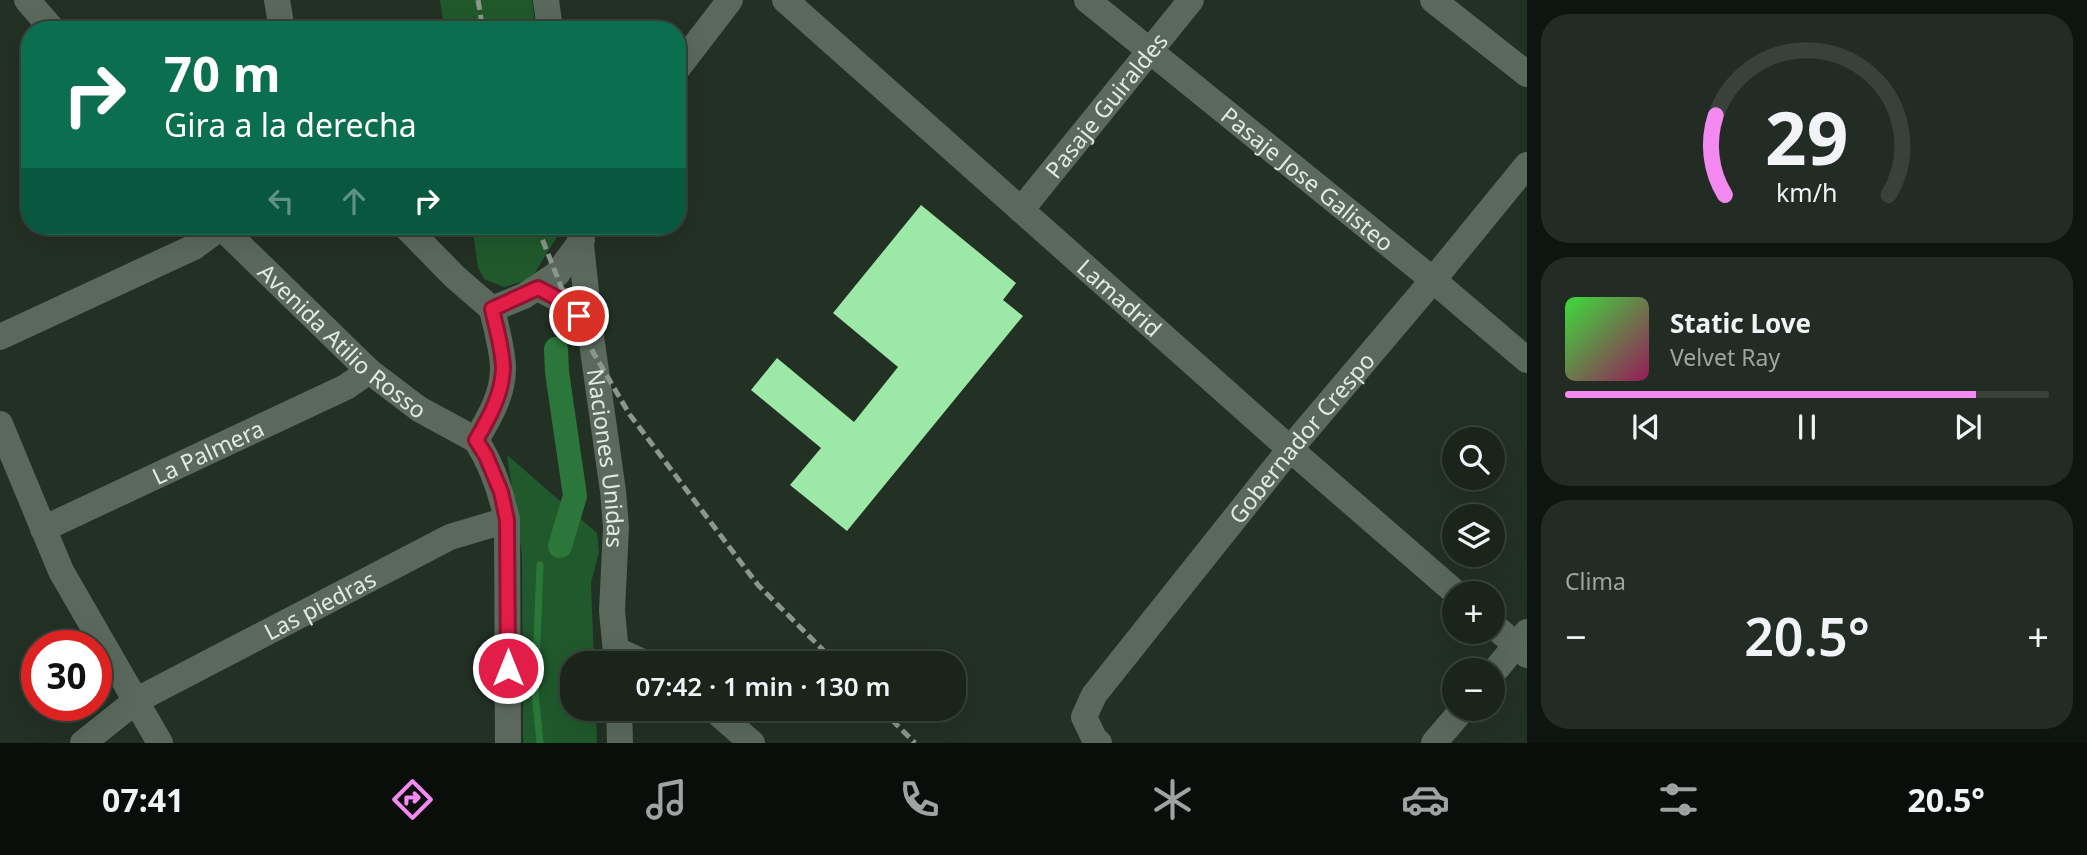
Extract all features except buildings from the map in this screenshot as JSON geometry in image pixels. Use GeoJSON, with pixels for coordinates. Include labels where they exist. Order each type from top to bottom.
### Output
{"type":"FeatureCollection","features":[{"type":"Feature","properties":{"kind":"street"},"geometry":{"type":"LineString","coordinates":[[27,0],[45,21]]}},
{"type":"Feature","properties":{"kind":"street"},"geometry":{"type":"LineString","coordinates":[[276,0],[280,21]]}},
{"type":"Feature","properties":{"kind":"street"},"geometry":{"type":"LineString","coordinates":[[546,0],[549,21]]}},
{"type":"Feature","properties":{"kind":"street"},"geometry":{"type":"LineString","coordinates":[[686,57],[730,0]]}},
{"type":"Feature","properties":{"kind":"street","name":"Lamadrid"},"geometry":{"type":"LineString","coordinates":[[785,0],[1442,581]]}},
{"type":"Feature","properties":{"kind":"street","name":"Pasaje Jose Galisteo"},"geometry":{"type":"LineString","coordinates":[[1087,0],[1527,360]]}},
{"type":"Feature","properties":{"kind":"street","name":"Pasaje Guiraldes"},"geometry":{"type":"LineString","coordinates":[[1021,210],[1191,0]]}},
{"type":"Feature","properties":{"kind":"street"},"geometry":{"type":"LineString","coordinates":[[1433,0],[1527,74]]}},
{"type":"Feature","properties":{"kind":"street","name":"Gobernador Crespo"},"geometry":{"type":"LineString","coordinates":[[1099,743],[1084,717],[1094,695],[1290,449],[1433,281],[1527,165]]}},
{"type":"Feature","properties":{"kind":"street"},"geometry":{"type":"LineString","coordinates":[[0,337],[194,247],[209,235]]}},
{"type":"Feature","properties":{"kind":"street","name":"Avenida Atilio Rosso"},"geometry":{"type":"LineString","coordinates":[[230,235],[369,371],[419,409],[476,440]]}},
{"type":"Feature","properties":{"kind":"street"},"geometry":{"type":"LineString","coordinates":[[414,235],[455,278],[492,309],[503,367],[501,385],[493,410],[476,440],[501,492],[507,520],[508,743]]}},
{"type":"Feature","properties":{"kind":"street"},"geometry":{"type":"LineString","coordinates":[[492,309],[538,288],[557,275],[580,235]]}},
{"type":"Feature","properties":{"kind":"street","name":"Naciones Unidas"},"geometry":{"type":"LineString","coordinates":[[581,235],[590,329],[614,503],[616,527],[612,611],[616,651]]}},
{"type":"Feature","properties":{"kind":"street"},"geometry":{"type":"LineString","coordinates":[[538,288],[568,304],[590,329]]}},
{"type":"Feature","properties":{"kind":"street","name":"La Palmera"},"geometry":{"type":"LineString","coordinates":[[43,529],[346,387],[369,371]]}},
{"type":"Feature","properties":{"kind":"street"},"geometry":{"type":"LineString","coordinates":[[0,424],[61,571],[160,743]]}},
{"type":"Feature","properties":{"kind":"street","name":"Las piedras"},"geometry":{"type":"LineString","coordinates":[[83,743],[137,701],[450,537],[507,520]]}},
{"type":"Feature","properties":{"kind":"street"},"geometry":{"type":"LineString","coordinates":[[1505,633],[1523,644],[1505,661]]}},
{"type":"Feature","properties":{"kind":"street"},"geometry":{"type":"LineString","coordinates":[[619,721],[620,743]]}},
{"type":"Feature","properties":{"kind":"street"},"geometry":{"type":"LineString","coordinates":[[727,721],[752,743]]}},
{"type":"Feature","properties":{"kind":"street"},"geometry":{"type":"LineString","coordinates":[[1434,743],[1453,721]]}},
{"type":"Feature","properties":{"kind":"green space"},"geometry":{"type":"Polygon","coordinates":[[[440,0],[532,0],[535,21],[443,21],[440,0]]]}},
{"type":"Feature","properties":{"kind":"green space"},"geometry":{"type":"Polygon","coordinates":[[[473,235],[558,235],[531,279],[504,287],[484,279],[478,267],[473,235]]]}},
{"type":"Feature","properties":{"kind":"green space"},"geometry":{"type":"Polygon","coordinates":[[[507,455],[597,533],[599,552],[591,583],[594,651],[560,651],[560,721],[596,721],[597,743],[523,743],[522,554],[507,455]]]}},
{"type":"Feature","properties":{"kind":"waterway"},"geometry":{"type":"LineString","coordinates":[[556,349],[575,496],[560,546]]}},
{"type":"Feature","properties":{"kind":"waterway"},"geometry":{"type":"LineString","coordinates":[[540,565],[535,692],[540,743]]}},
{"type":"Feature","properties":{"kind":"railway"},"geometry":{"type":"LineString","coordinates":[[478,0],[482,21]]}},
{"type":"Feature","properties":{"kind":"railway"},"geometry":{"type":"LineString","coordinates":[[541,235],[568,304],[630,415],[758,585],[824,651]]}},
{"type":"Feature","properties":{"kind":"railway"},"geometry":{"type":"LineString","coordinates":[[893,721],[915,743]]}},
{"type":"Feature","properties":{"kind":"route"},"geometry":{"type":"LineString","coordinates":[[508,668],[507,520],[501,492],[476,440],[493,410],[501,385],[503,367],[492,309],[538,288],[555,295],[579,316]]}}]}
